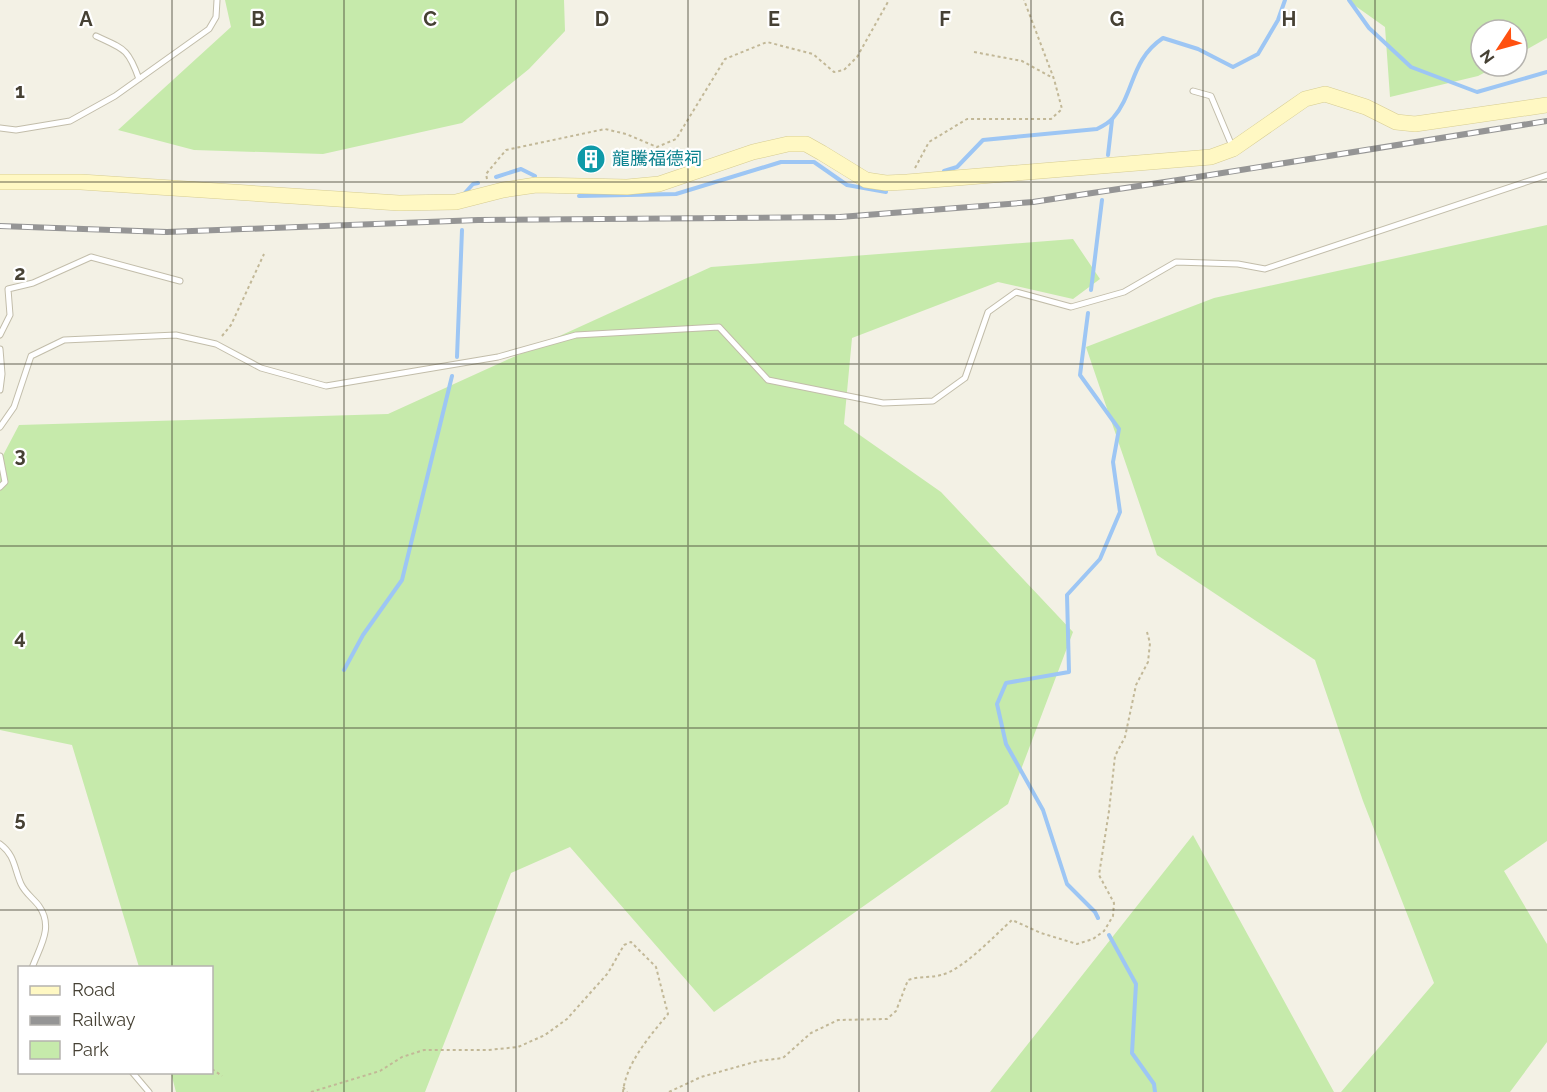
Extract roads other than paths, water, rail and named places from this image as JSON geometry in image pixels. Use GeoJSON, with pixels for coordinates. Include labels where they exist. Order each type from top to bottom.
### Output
{"type":"FeatureCollection","features":[{"type":"Feature","properties":{"kind":"street"},"geometry":{"type":"LineString","coordinates":[[0,182],[81,182],[399,203],[456,202],[536,185],[627,187],[659,184],[753,152],[788,144],[806,144],[866,180],[886,183],[907,182],[1211,157],[1233,149],[1305,99],[1326,94],[1366,107],[1396,122],[1415,124],[1547,105]]}},
{"type":"Feature","properties":{"kind":"lane"},"geometry":{"type":"LineString","coordinates":[[0,128],[16,130],[70,121],[115,96],[209,29],[216,17],[217,0]]}},
{"type":"Feature","properties":{"kind":"lane"},"geometry":{"type":"LineString","coordinates":[[96,36],[124,50],[131,57],[139,79]]}},
{"type":"Feature","properties":{"kind":"lane"},"geometry":{"type":"LineString","coordinates":[[1193,91],[1211,96],[1233,149]]}},
{"type":"Feature","properties":{"kind":"lane"},"geometry":{"type":"LineString","coordinates":[[0,427],[14,407],[31,356],[64,340],[176,335],[216,344],[261,368],[326,386],[498,357],[576,335],[719,327],[768,380],[883,403],[933,401],[965,378],[988,312],[1016,292],[1071,307],[1124,292],[1176,262],[1238,264],[1265,269],[1547,175]]}},
{"type":"Feature","properties":{"kind":"lane"},"geometry":{"type":"LineString","coordinates":[[0,289],[33,283],[92,257],[180,281]]}},
{"type":"Feature","properties":{"kind":"lane"},"geometry":{"type":"LineString","coordinates":[[0,335],[10,315],[8,289]]}},
{"type":"Feature","properties":{"kind":"lane"},"geometry":{"type":"LineString","coordinates":[[0,349],[2,374],[0,390]]}},
{"type":"Feature","properties":{"kind":"lane"},"geometry":{"type":"LineString","coordinates":[[0,456],[4,482],[0,488]]}},
{"type":"Feature","properties":{"kind":"lane"},"geometry":{"type":"LineString","coordinates":[[0,844],[10,852],[22,887],[39,905],[46,918],[46,932],[33,966]]}},
{"type":"Feature","properties":{"kind":"lane"},"geometry":{"type":"LineString","coordinates":[[134,1074],[149,1092]]}},
{"type":"Feature","properties":{"kind":"waterway"},"geometry":{"type":"LineString","coordinates":[[944,171],[957,167],[983,140],[1097,129],[1106,124],[1120,108],[1144,56],[1163,38],[1198,49],[1233,67],[1258,54],[1278,20],[1285,0]]}},
{"type":"Feature","properties":{"kind":"waterway"},"geometry":{"type":"LineString","coordinates":[[1349,0],[1369,28],[1411,67],[1477,92],[1547,72]]}},
{"type":"Feature","properties":{"kind":"waterway"},"geometry":{"type":"LineString","coordinates":[[1108,155],[1112,120]]}},
{"type":"Feature","properties":{"kind":"waterway"},"geometry":{"type":"LineString","coordinates":[[579,196],[676,194],[781,162],[814,162],[847,185],[886,192]]}},
{"type":"Feature","properties":{"kind":"waterway"},"geometry":{"type":"LineString","coordinates":[[496,177],[521,169],[535,176]]}},
{"type":"Feature","properties":{"kind":"waterway"},"geometry":{"type":"LineString","coordinates":[[464,194],[473,184],[478,183]]}},
{"type":"Feature","properties":{"kind":"waterway"},"geometry":{"type":"LineString","coordinates":[[1091,290],[1102,200]]}},
{"type":"Feature","properties":{"kind":"waterway"},"geometry":{"type":"LineString","coordinates":[[457,357],[462,230]]}},
{"type":"Feature","properties":{"kind":"waterway"},"geometry":{"type":"LineString","coordinates":[[1088,313],[1080,375],[1119,429],[1113,462],[1120,512],[1100,559],[1067,595],[1069,672],[1006,683],[997,704],[1006,744],[1043,810],[1067,884],[1095,912],[1098,918]]}},
{"type":"Feature","properties":{"kind":"waterway"},"geometry":{"type":"LineString","coordinates":[[344,670],[363,635],[402,580],[452,376]]}},
{"type":"Feature","properties":{"kind":"waterway"},"geometry":{"type":"LineString","coordinates":[[1109,935],[1136,984],[1132,1053],[1154,1084],[1155,1092]]}},
{"type":"Feature","properties":{"kind":"railway"},"geometry":{"type":"LineString","coordinates":[[0,226],[167,232],[478,220],[840,217],[1033,202],[1547,121]]}},
{"type":"Feature","properties":{"kind":"place","name":"龍騰福德祠"},"geometry":{"type":"Point","coordinates":[591,159]}}]}
